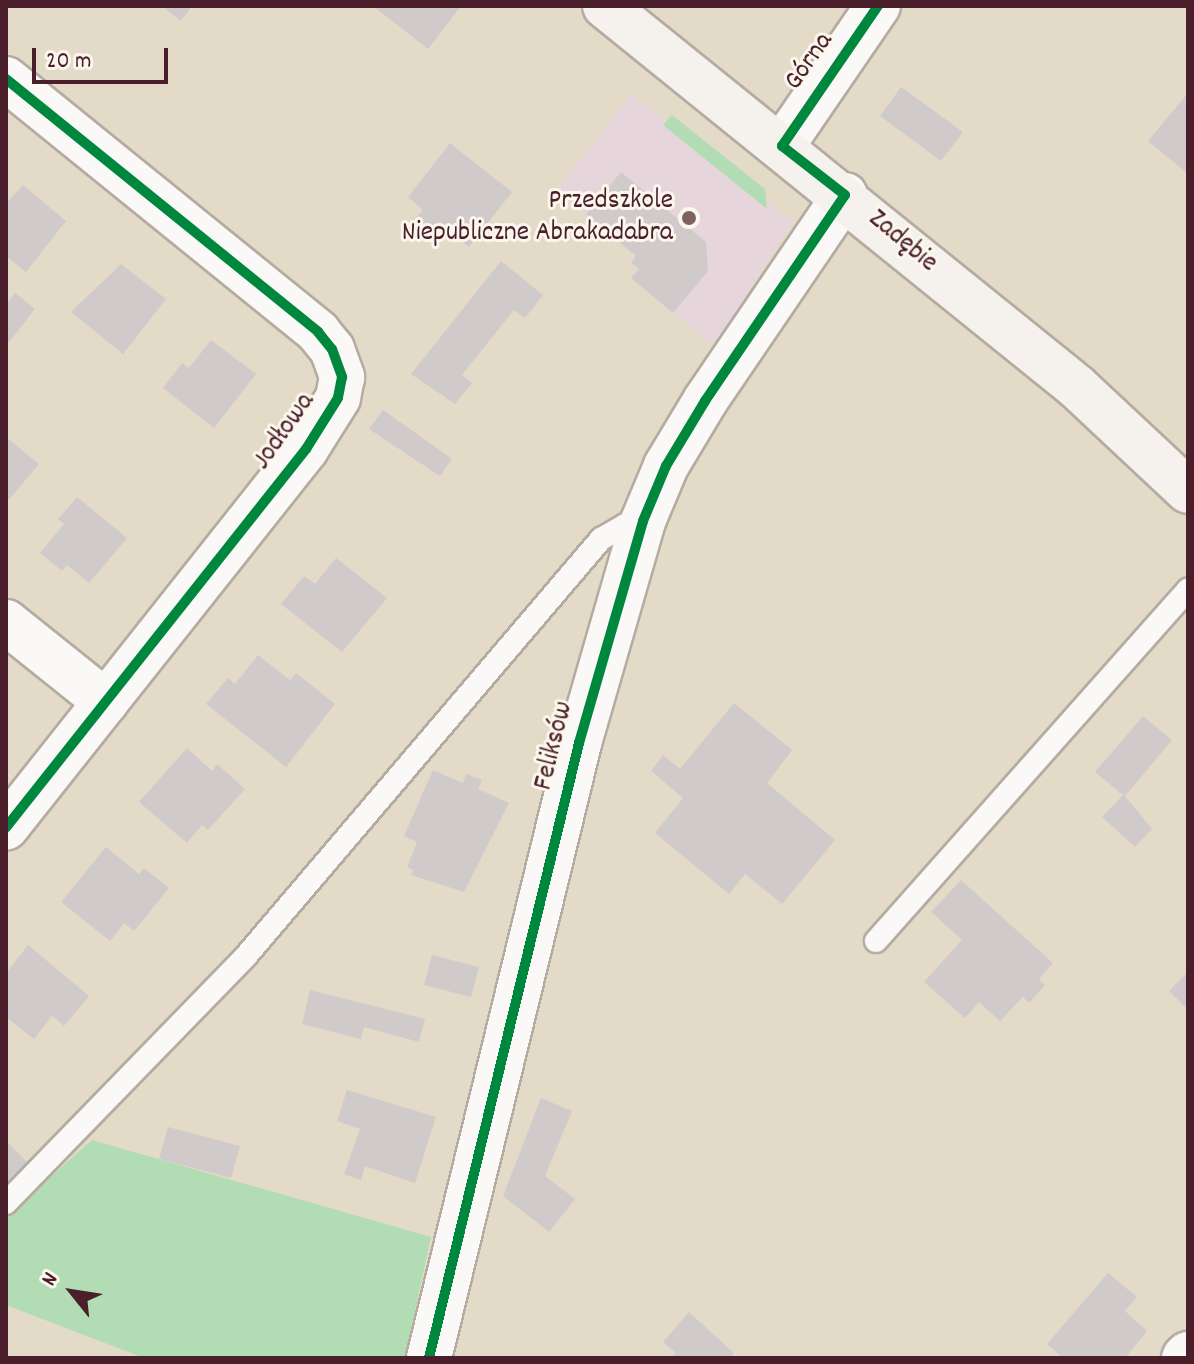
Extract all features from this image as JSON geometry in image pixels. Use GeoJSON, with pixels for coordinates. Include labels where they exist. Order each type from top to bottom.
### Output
{"type":"FeatureCollection","features":[{"type":"Feature","properties":{"kind":"street","name":"Zadębie"},"geometry":{"type":"LineString","coordinates":[[605,6],[845,195],[1077,387],[1188,491]]}},
{"type":"Feature","properties":{"kind":"street","name":"Górna"},"geometry":{"type":"LineString","coordinates":[[782,146],[878,6]]}},
{"type":"Feature","properties":{"kind":"street","name":"Jodłowa"},"geometry":{"type":"LineString","coordinates":[[6,79],[318,332],[332,349],[342,377],[338,398],[306,449],[6,828]]}},
{"type":"Feature","properties":{"kind":"street","name":"Feliksów"},"geometry":{"type":"LineString","coordinates":[[429,1358],[579,743],[643,521],[666,466],[705,401],[845,195]]}},
{"type":"Feature","properties":{"kind":"street"},"geometry":{"type":"LineString","coordinates":[[6,622],[106,702]]}},
{"type":"Feature","properties":{"kind":"lane"},"geometry":{"type":"LineString","coordinates":[[6,1203],[246,956],[601,539],[625,525],[643,521]]}},
{"type":"Feature","properties":{"kind":"lane"},"geometry":{"type":"LineString","coordinates":[[876,941],[1188,589]]}},
{"type":"Feature","properties":{"kind":"shaded area","name":"Przedszkole Niepubliczne Abrakadabra"},"geometry":{"type":"Polygon","coordinates":[[[632,94],[793,221],[714,346],[631,278],[639,269],[631,263],[636,255],[556,190],[632,94]]]}},
{"type":"Feature","properties":{"kind":"green space"},"geometry":{"type":"Polygon","coordinates":[[[672,115],[765,189],[767,209],[663,125],[672,115]]]}},
{"type":"Feature","properties":{"kind":"green space"},"geometry":{"type":"Polygon","coordinates":[[[92,1140],[431,1237],[405,1358],[144,1358],[6,1305],[6,1216],[92,1140]]]}},
{"type":"Feature","properties":{"kind":"building"},"geometry":{"type":"Polygon","coordinates":[[[162,6],[192,6],[181,21],[162,6]]]}},
{"type":"Feature","properties":{"kind":"building"},"geometry":{"type":"Polygon","coordinates":[[[373,6],[461,6],[428,49],[373,6]]]}},
{"type":"Feature","properties":{"kind":"building"},"geometry":{"type":"Polygon","coordinates":[[[901,87],[963,132],[941,161],[880,116],[901,87]]]}},
{"type":"Feature","properties":{"kind":"building"},"geometry":{"type":"Polygon","coordinates":[[[1188,93],[1188,174],[1148,141],[1188,93]]]}},
{"type":"Feature","properties":{"kind":"building"},"geometry":{"type":"Polygon","coordinates":[[[450,143],[512,192],[469,247],[440,222],[432,231],[416,218],[423,210],[408,197],[450,143]]]}},
{"type":"Feature","properties":{"kind":"building"},"geometry":{"type":"Polygon","coordinates":[[[621,172],[706,242],[708,271],[673,313],[631,278],[639,269],[631,263],[636,256],[586,214],[621,172]]]}},
{"type":"Feature","properties":{"kind":"building"},"geometry":{"type":"Polygon","coordinates":[[[23,185],[66,221],[26,272],[6,256],[6,203],[23,185]]]}},
{"type":"Feature","properties":{"kind":"building"},"geometry":{"type":"Polygon","coordinates":[[[501,261],[543,295],[525,318],[514,310],[462,375],[472,383],[455,404],[411,374],[501,261]]]}},
{"type":"Feature","properties":{"kind":"building"},"geometry":{"type":"Polygon","coordinates":[[[121,264],[166,299],[123,354],[71,312],[121,264]]]}},
{"type":"Feature","properties":{"kind":"building"},"geometry":{"type":"Polygon","coordinates":[[[15,293],[35,309],[6,346],[6,304],[15,293]]]}},
{"type":"Feature","properties":{"kind":"building"},"geometry":{"type":"Polygon","coordinates":[[[211,340],[256,374],[214,428],[163,388],[182,363],[189,368],[211,340]]]}},
{"type":"Feature","properties":{"kind":"building"},"geometry":{"type":"Polygon","coordinates":[[[383,410],[452,459],[440,476],[369,429],[383,410]]]}},
{"type":"Feature","properties":{"kind":"building"},"geometry":{"type":"Polygon","coordinates":[[[6,437],[39,464],[6,503],[6,437]]]}},
{"type":"Feature","properties":{"kind":"building"},"geometry":{"type":"Polygon","coordinates":[[[77,497],[127,538],[89,583],[67,565],[62,571],[40,553],[64,524],[58,519],[77,497]]]}},
{"type":"Feature","properties":{"kind":"building"},"geometry":{"type":"Polygon","coordinates":[[[336,558],[387,598],[342,652],[281,604],[304,576],[315,584],[336,558]]]}},
{"type":"Feature","properties":{"kind":"building"},"geometry":{"type":"Polygon","coordinates":[[[258,655],[290,680],[296,673],[335,704],[286,767],[206,704],[228,678],[235,684],[258,655]]]}},
{"type":"Feature","properties":{"kind":"building"},"geometry":{"type":"Polygon","coordinates":[[[734,703],[792,750],[767,783],[835,840],[782,904],[745,874],[729,894],[655,833],[683,798],[651,771],[663,755],[680,769],[734,703]]]}},
{"type":"Feature","properties":{"kind":"building"},"geometry":{"type":"Polygon","coordinates":[[[1143,716],[1172,740],[1125,796],[1152,829],[1135,847],[1102,817],[1123,795],[1095,772],[1143,716]]]}},
{"type":"Feature","properties":{"kind":"building"},"geometry":{"type":"Polygon","coordinates":[[[187,748],[212,771],[217,764],[245,789],[208,830],[202,825],[187,843],[139,802],[187,748]]]}},
{"type":"Feature","properties":{"kind":"building"},"geometry":{"type":"Polygon","coordinates":[[[433,770],[463,783],[466,774],[482,780],[478,789],[509,803],[464,892],[411,875],[413,870],[407,867],[417,842],[404,836],[433,770]]]}},
{"type":"Feature","properties":{"kind":"building"},"geometry":{"type":"Polygon","coordinates":[[[106,847],[139,874],[144,868],[169,888],[134,931],[124,923],[110,941],[61,902],[106,847]]]}},
{"type":"Feature","properties":{"kind":"building"},"geometry":{"type":"Polygon","coordinates":[[[961,880],[1053,963],[1039,979],[1045,985],[1029,1003],[1023,997],[1000,1021],[979,1002],[965,1018],[924,982],[962,940],[931,912],[961,880]]]}},
{"type":"Feature","properties":{"kind":"building"},"geometry":{"type":"Polygon","coordinates":[[[28,945],[89,996],[64,1026],[52,1016],[34,1039],[6,1017],[6,973],[28,945]]]}},
{"type":"Feature","properties":{"kind":"building"},"geometry":{"type":"Polygon","coordinates":[[[432,955],[479,967],[471,997],[424,985],[432,955]]]}},
{"type":"Feature","properties":{"kind":"building"},"geometry":{"type":"Polygon","coordinates":[[[1188,972],[1188,1010],[1169,991],[1188,972]]]}},
{"type":"Feature","properties":{"kind":"building"},"geometry":{"type":"Polygon","coordinates":[[[310,990],[425,1019],[419,1042],[364,1027],[361,1039],[302,1024],[310,990]]]}},
{"type":"Feature","properties":{"kind":"building"},"geometry":{"type":"Polygon","coordinates":[[[347,1090],[436,1117],[415,1183],[365,1166],[361,1180],[344,1174],[360,1129],[337,1121],[347,1090]]]}},
{"type":"Feature","properties":{"kind":"building"},"geometry":{"type":"Polygon","coordinates":[[[541,1098],[572,1111],[545,1176],[575,1199],[549,1232],[503,1196],[541,1098]]]}},
{"type":"Feature","properties":{"kind":"building"},"geometry":{"type":"Polygon","coordinates":[[[168,1127],[240,1146],[231,1178],[159,1159],[168,1127]]]}},
{"type":"Feature","properties":{"kind":"building"},"geometry":{"type":"Polygon","coordinates":[[[6,1141],[29,1164],[6,1187],[6,1141]]]}},
{"type":"Feature","properties":{"kind":"building"},"geometry":{"type":"Polygon","coordinates":[[[1108,1273],[1137,1297],[1125,1311],[1147,1331],[1125,1358],[1063,1358],[1047,1344],[1108,1273]]]}},
{"type":"Feature","properties":{"kind":"building"},"geometry":{"type":"Polygon","coordinates":[[[689,1312],[734,1353],[730,1358],[671,1358],[676,1353],[663,1342],[689,1312]]]}},
{"type":"Feature","properties":{"kind":"cycle path"},"geometry":{"type":"LineString","coordinates":[[429,1358],[579,743],[643,521],[666,466],[705,401],[845,195],[782,146],[878,6]]}},
{"type":"Feature","properties":{"kind":"cycle path"},"geometry":{"type":"LineString","coordinates":[[6,79],[318,332],[332,349],[342,377],[338,398],[306,449],[6,828]]}},
{"type":"Feature","properties":{"kind":"place","name":"Przedszkole Niepubliczne Abrakadabra"},"geometry":{"type":"Point","coordinates":[689,218]}}]}
